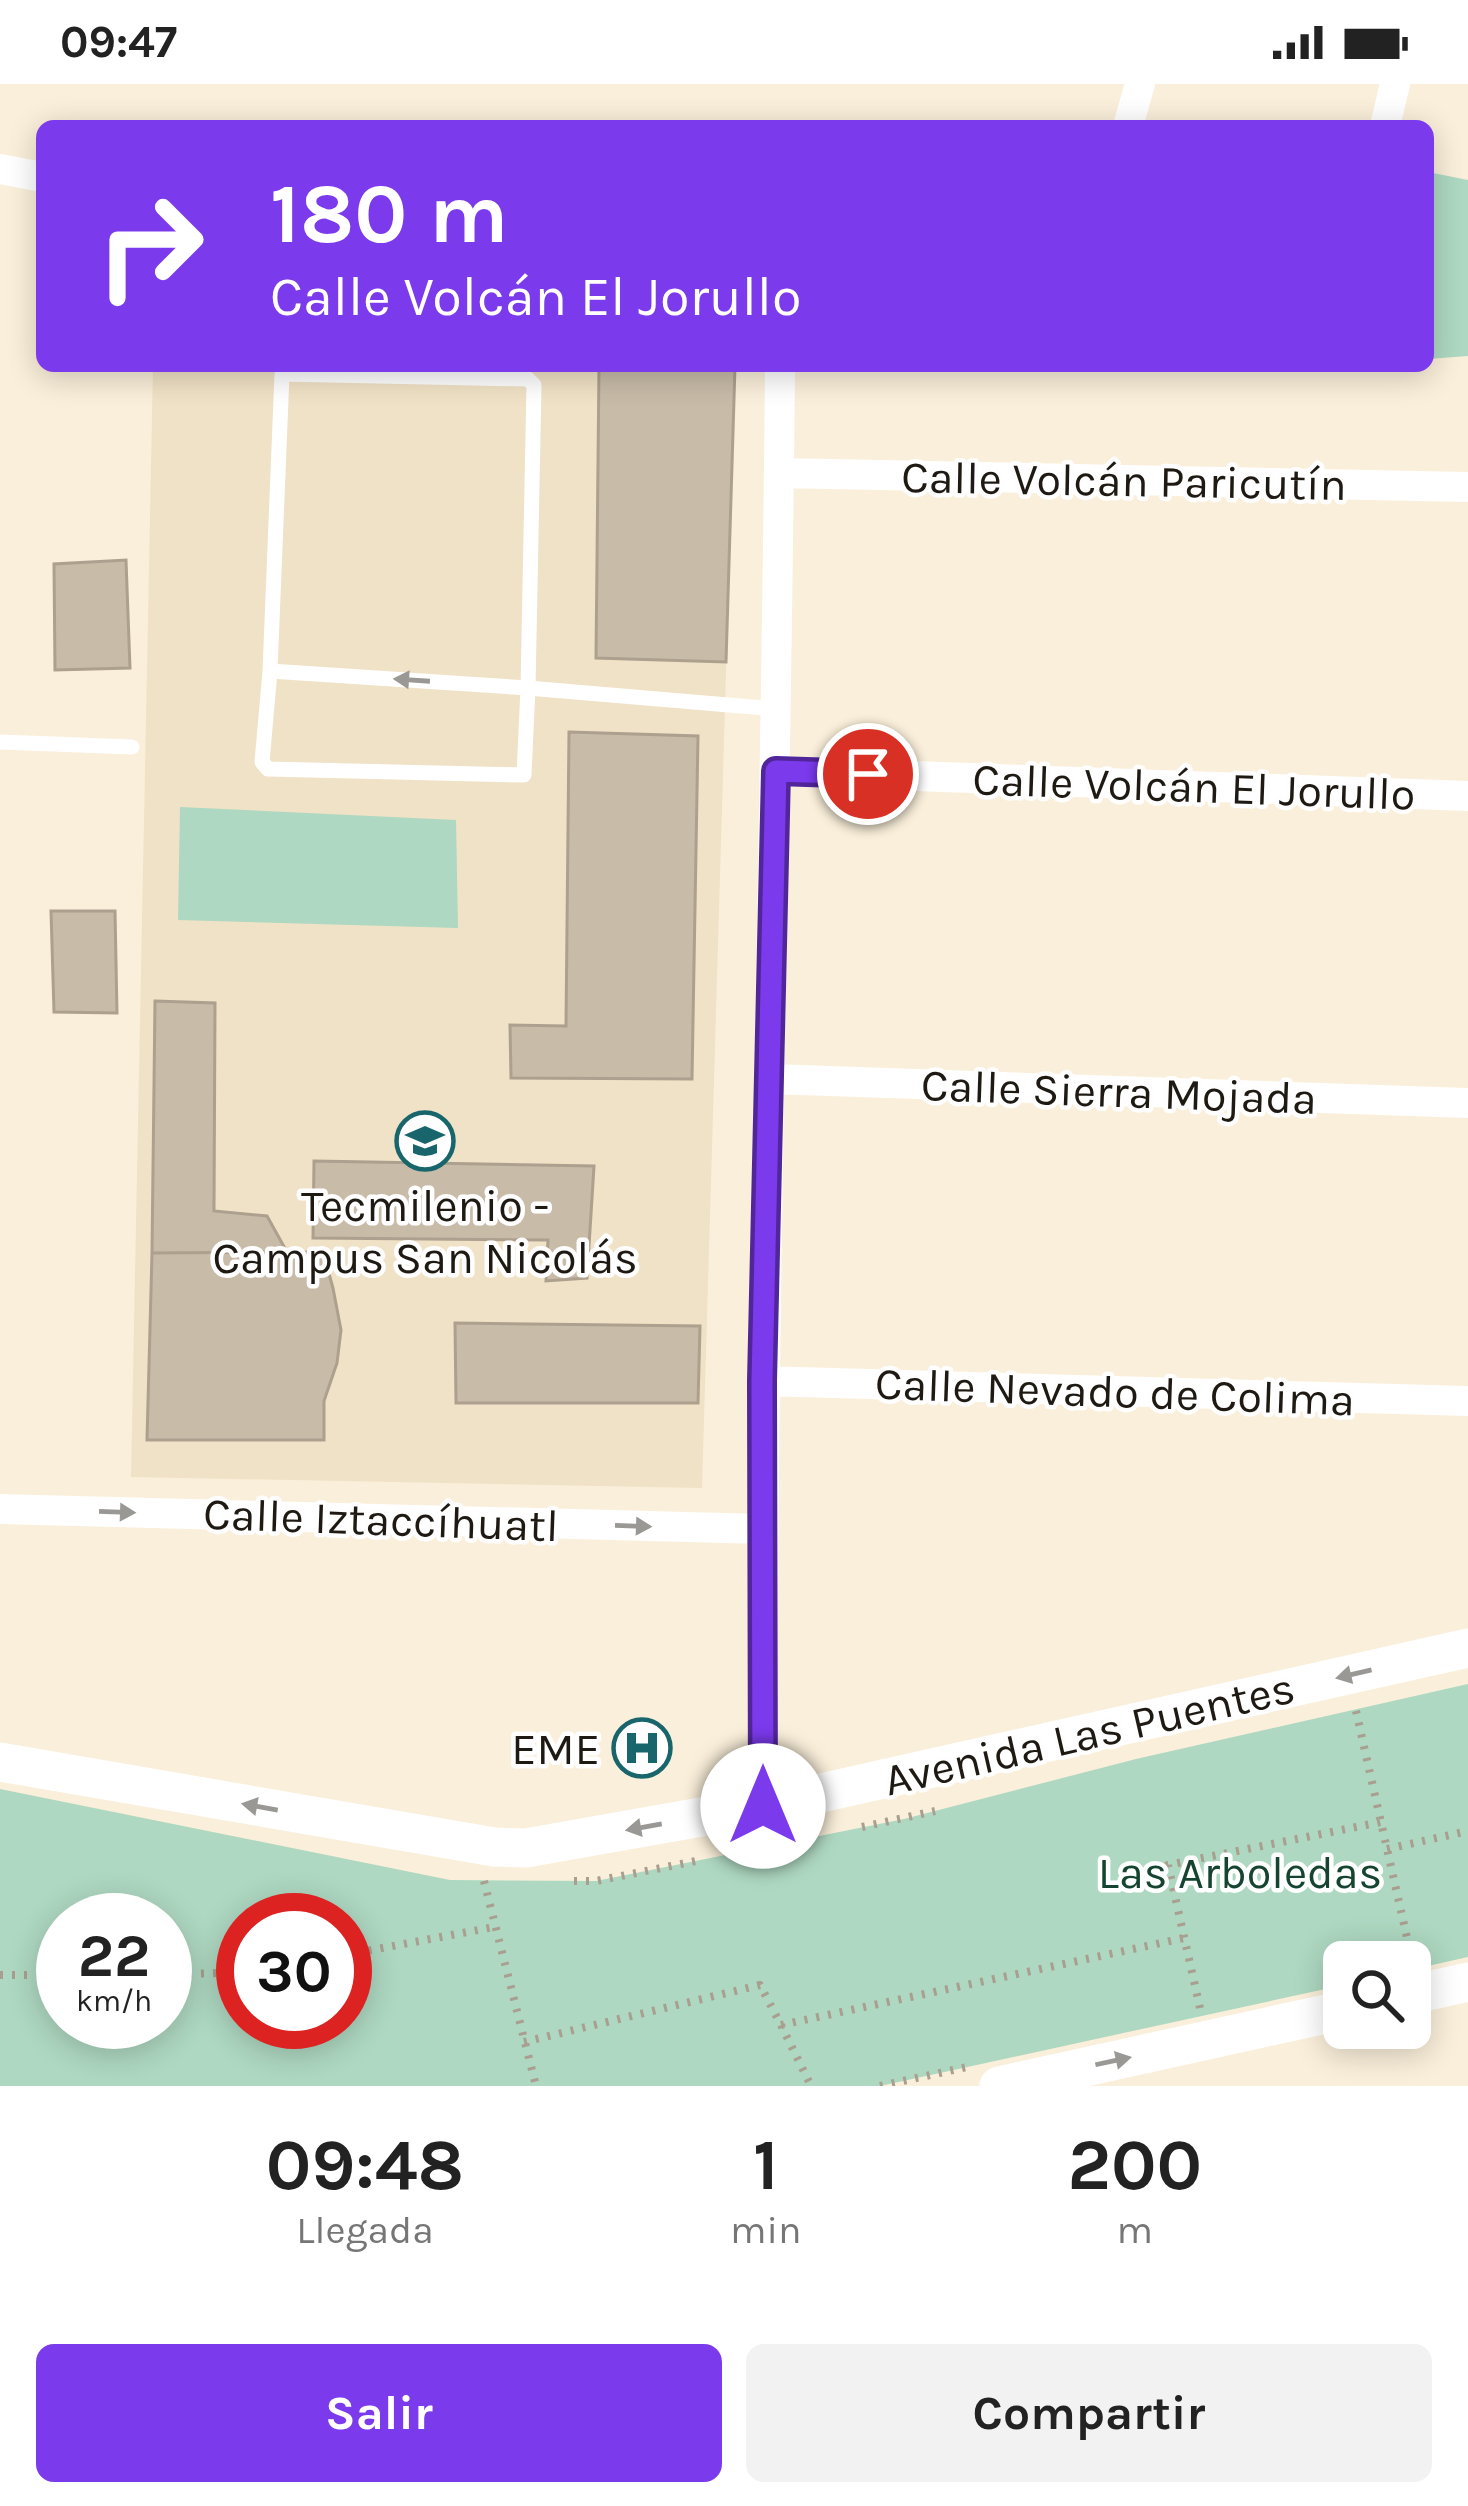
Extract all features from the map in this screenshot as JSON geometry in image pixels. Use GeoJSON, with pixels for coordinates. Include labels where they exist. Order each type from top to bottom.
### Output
{"type":"FeatureCollection","features":[{"type":"Feature","properties":{"kind":"street"},"geometry":{"type":"LineString","coordinates":[[1130,120],[1140,84]]}},
{"type":"Feature","properties":{"kind":"street"},"geometry":{"type":"LineString","coordinates":[[1386,120],[1395,84]]}},
{"type":"Feature","properties":{"kind":"street"},"geometry":{"type":"LineString","coordinates":[[0,169],[36,176]]}},
{"type":"Feature","properties":{"kind":"street"},"geometry":{"type":"LineString","coordinates":[[763,1806],[762,1381],[771,1079],[780,372]]}},
{"type":"Feature","properties":{"kind":"street","name":"Calle Volcán Paricutín"},"geometry":{"type":"LineString","coordinates":[[779,473],[1468,487]]}},
{"type":"Feature","properties":{"kind":"street","name":"Calle Volcán El Jorullo"},"geometry":{"type":"LineString","coordinates":[[776,771],[1468,796]]}},
{"type":"Feature","properties":{"kind":"street","name":"Calle Sierra Mojada"},"geometry":{"type":"LineString","coordinates":[[771,1079],[1468,1102]]}},
{"type":"Feature","properties":{"kind":"street","name":"Calle Nevado de Colima"},"geometry":{"type":"LineString","coordinates":[[762,1381],[1468,1401]]}},
{"type":"Feature","properties":{"kind":"street","name":"Calle Iztaccíhuatl"},"geometry":{"type":"LineString","coordinates":[[0,1509],[762,1529]]}},
{"type":"Feature","properties":{"kind":"street","name":"Avenida Las Puentes"},"geometry":{"type":"LineString","coordinates":[[0,1762],[494,1847],[526,1848],[763,1806],[1468,1648]]}},
{"type":"Feature","properties":{"kind":"street"},"geometry":{"type":"LineString","coordinates":[[1431,1982],[1468,1982]]}},
{"type":"Feature","properties":{"kind":"street"},"geometry":{"type":"LineString","coordinates":[[999,2086],[1323,2014]]}},
{"type":"Feature","properties":{"kind":"lane"},"geometry":{"type":"LineString","coordinates":[[282,374],[529,379],[534,385],[528,688],[526,772],[522,776],[268,769],[262,762],[282,374]]}},
{"type":"Feature","properties":{"kind":"lane"},"geometry":{"type":"LineString","coordinates":[[270,671],[776,709]]}},
{"type":"Feature","properties":{"kind":"lane"},"geometry":{"type":"LineString","coordinates":[[0,742],[132,747]]}},
{"type":"Feature","properties":{"kind":"path"},"geometry":{"type":"LineString","coordinates":[[1356,1709],[1404,1941]]}},
{"type":"Feature","properties":{"kind":"path"},"geometry":{"type":"LineString","coordinates":[[1202,2016],[1168,1865],[1381,1822]]}},
{"type":"Feature","properties":{"kind":"path"},"geometry":{"type":"LineString","coordinates":[[1387,1850],[1468,1831]]}},
{"type":"Feature","properties":{"kind":"path"},"geometry":{"type":"LineString","coordinates":[[483,1880],[536,2086]]}},
{"type":"Feature","properties":{"kind":"path"},"geometry":{"type":"LineString","coordinates":[[372,1950],[494,1927]]}},
{"type":"Feature","properties":{"kind":"path"},"geometry":{"type":"LineString","coordinates":[[781,2025],[1184,1938]]}},
{"type":"Feature","properties":{"kind":"path"},"geometry":{"type":"LineString","coordinates":[[0,1975],[36,1975]]}},
{"type":"Feature","properties":{"kind":"path"},"geometry":{"type":"LineString","coordinates":[[524,2042],[760,1985],[811,2086]]}},
{"type":"Feature","properties":{"kind":"shaded area","name":"Tecmilenio - Campus San Nicolás"},"geometry":{"type":"Polygon","coordinates":[[[153,372],[735,372],[702,1488],[131,1477],[153,372]]]}},
{"type":"Feature","properties":{"kind":"green space"},"geometry":{"type":"Polygon","coordinates":[[[1434,173],[1468,180],[1468,356],[1434,359],[1434,173]]]}},
{"type":"Feature","properties":{"kind":"green space"},"geometry":{"type":"Polygon","coordinates":[[[180,807],[456,820],[458,928],[178,920],[180,807]]]}},
{"type":"Feature","properties":{"kind":"green space","name":"Las Arboledas"},"geometry":{"type":"Polygon","coordinates":[[[1468,1684],[1468,1957],[1431,1965],[1431,1941],[1323,1941],[1323,1990],[880,2086],[0,2086],[0,1789],[450,1880],[596,1881],[904,1819],[1136,1759],[1468,1684]]]}},
{"type":"Feature","properties":{"kind":"building"},"geometry":{"type":"Polygon","coordinates":[[[599,372],[735,372],[726,662],[596,658],[599,372]]]}},
{"type":"Feature","properties":{"kind":"building"},"geometry":{"type":"Polygon","coordinates":[[[126,560],[130,668],[55,670],[54,564],[126,560]]]}},
{"type":"Feature","properties":{"kind":"building"},"geometry":{"type":"Polygon","coordinates":[[[569,732],[698,736],[692,1079],[511,1078],[510,1025],[566,1026],[569,732]]]}},
{"type":"Feature","properties":{"kind":"building"},"geometry":{"type":"Polygon","coordinates":[[[51,911],[115,911],[117,1013],[54,1012],[51,911]]]}},
{"type":"Feature","properties":{"kind":"building"},"geometry":{"type":"Polygon","coordinates":[[[155,1001],[215,1003],[214,1211],[267,1216],[287,1252],[152,1253],[155,1001]]]}},
{"type":"Feature","properties":{"kind":"building"},"geometry":{"type":"Polygon","coordinates":[[[314,1161],[594,1166],[587,1278],[546,1281],[548,1240],[313,1238],[314,1161]]]}},
{"type":"Feature","properties":{"kind":"building"},"geometry":{"type":"Polygon","coordinates":[[[323,1252],[341,1330],[337,1363],[324,1401],[324,1440],[147,1440],[152,1253],[323,1252]]]}},
{"type":"Feature","properties":{"kind":"building"},"geometry":{"type":"Polygon","coordinates":[[[455,1323],[700,1326],[698,1403],[456,1403],[455,1323]]]}},
{"type":"Feature","properties":{"kind":"place","name":"Tecmilenio - Campus San Nicolás"},"geometry":{"type":"Point","coordinates":[425,1141]}},
{"type":"Feature","properties":{"kind":"place","name":"EME"},"geometry":{"type":"Point","coordinates":[642,1748]}},
{"type":"Feature","properties":{"kind":"route"},"geometry":{"type":"LineString","coordinates":[[763,1806],[762,1381],[776,771],[868,774]]}}]}
